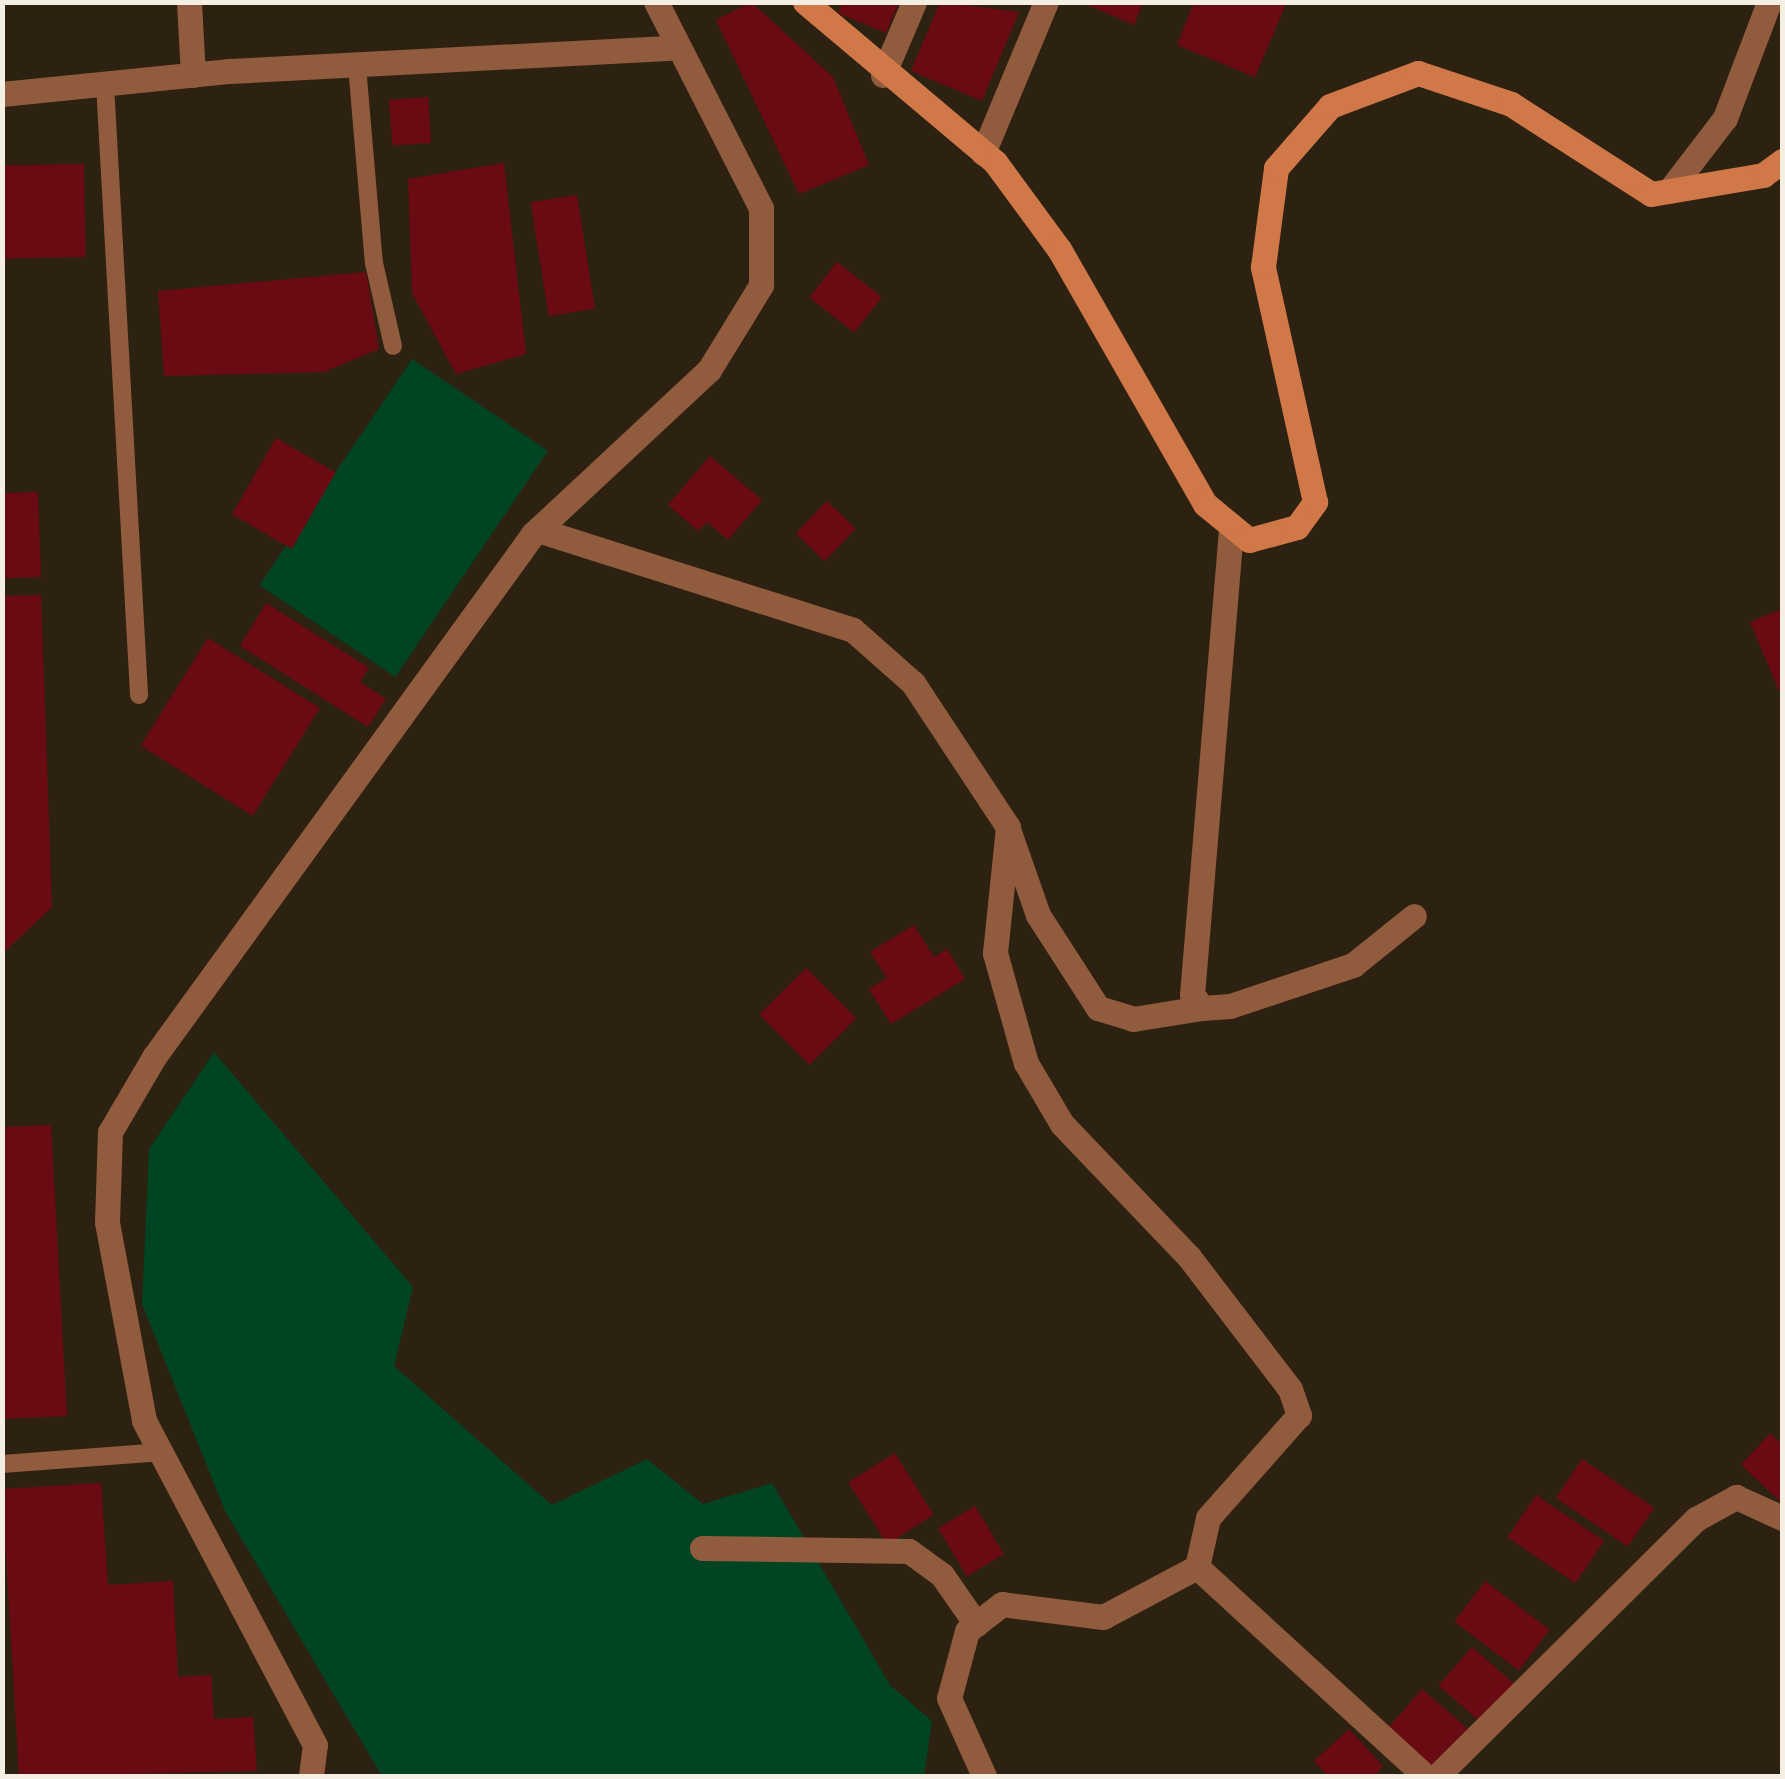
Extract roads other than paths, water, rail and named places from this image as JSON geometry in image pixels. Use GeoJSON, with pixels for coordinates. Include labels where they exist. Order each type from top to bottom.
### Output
{"type":"FeatureCollection","features":[{"type":"Feature","properties":{"kind":"main road"},"geometry":{"type":"LineString","coordinates":[[805,2],[884,76],[983,153],[1059,249],[1205,504],[1231,530],[1248,540],[1282,536],[1316,502],[1263,267],[1276,168],[1330,106],[1418,73],[1511,104],[1651,194],[1763,175],[1782,161]]}},
{"type":"Feature","properties":{"kind":"street"},"geometry":{"type":"LineString","coordinates":[[189,2],[193,75]]}},
{"type":"Feature","properties":{"kind":"street"},"geometry":{"type":"LineString","coordinates":[[326,1776],[316,1745],[144,1420],[107,1222],[110,1132],[154,1057],[538,530],[709,370],[761,284],[761,208],[676,48],[656,2]]}},
{"type":"Feature","properties":{"kind":"street"},"geometry":{"type":"LineString","coordinates":[[884,76],[914,2]]}},
{"type":"Feature","properties":{"kind":"street"},"geometry":{"type":"LineString","coordinates":[[983,153],[1046,2]]}},
{"type":"Feature","properties":{"kind":"street"},"geometry":{"type":"LineString","coordinates":[[1669,191],[1725,118],[1768,2]]}},
{"type":"Feature","properties":{"kind":"street"},"geometry":{"type":"LineString","coordinates":[[2,94],[193,75],[676,48]]}},
{"type":"Feature","properties":{"kind":"street"},"geometry":{"type":"LineString","coordinates":[[538,530],[853,630],[912,684],[1008,827],[1038,916],[1098,1008],[1134,1019],[1202,1008],[1353,965],[1414,916]]}},
{"type":"Feature","properties":{"kind":"street"},"geometry":{"type":"LineString","coordinates":[[1202,1008],[1192,994],[1231,530]]}},
{"type":"Feature","properties":{"kind":"street"},"geometry":{"type":"LineString","coordinates":[[984,1776],[949,1698],[954,1656],[976,1624],[1002,1604],[1102,1617],[1197,1567],[1208,1518],[1299,1415],[1290,1389],[1190,1257],[1062,1124],[1026,1063],[994,953],[1008,827]]}},
{"type":"Feature","properties":{"kind":"street"},"geometry":{"type":"LineString","coordinates":[[1437,1776],[1696,1519],[1736,1497],[1782,1518]]}},
{"type":"Feature","properties":{"kind":"street"},"geometry":{"type":"LineString","coordinates":[[702,1548],[909,1552],[942,1575],[976,1624]]}},
{"type":"Feature","properties":{"kind":"street"},"geometry":{"type":"LineString","coordinates":[[1197,1567],[1425,1776]]}},
{"type":"Feature","properties":{"kind":"street"},"geometry":{"type":"LineString","coordinates":[[311,1776],[316,1745]]}},
{"type":"Feature","properties":{"kind":"lane"},"geometry":{"type":"LineString","coordinates":[[357,66],[374,263],[393,346]]}},
{"type":"Feature","properties":{"kind":"lane"},"geometry":{"type":"LineString","coordinates":[[104,84],[139,695]]}},
{"type":"Feature","properties":{"kind":"lane"},"geometry":{"type":"LineString","coordinates":[[2,1464],[160,1452]]}}]}
